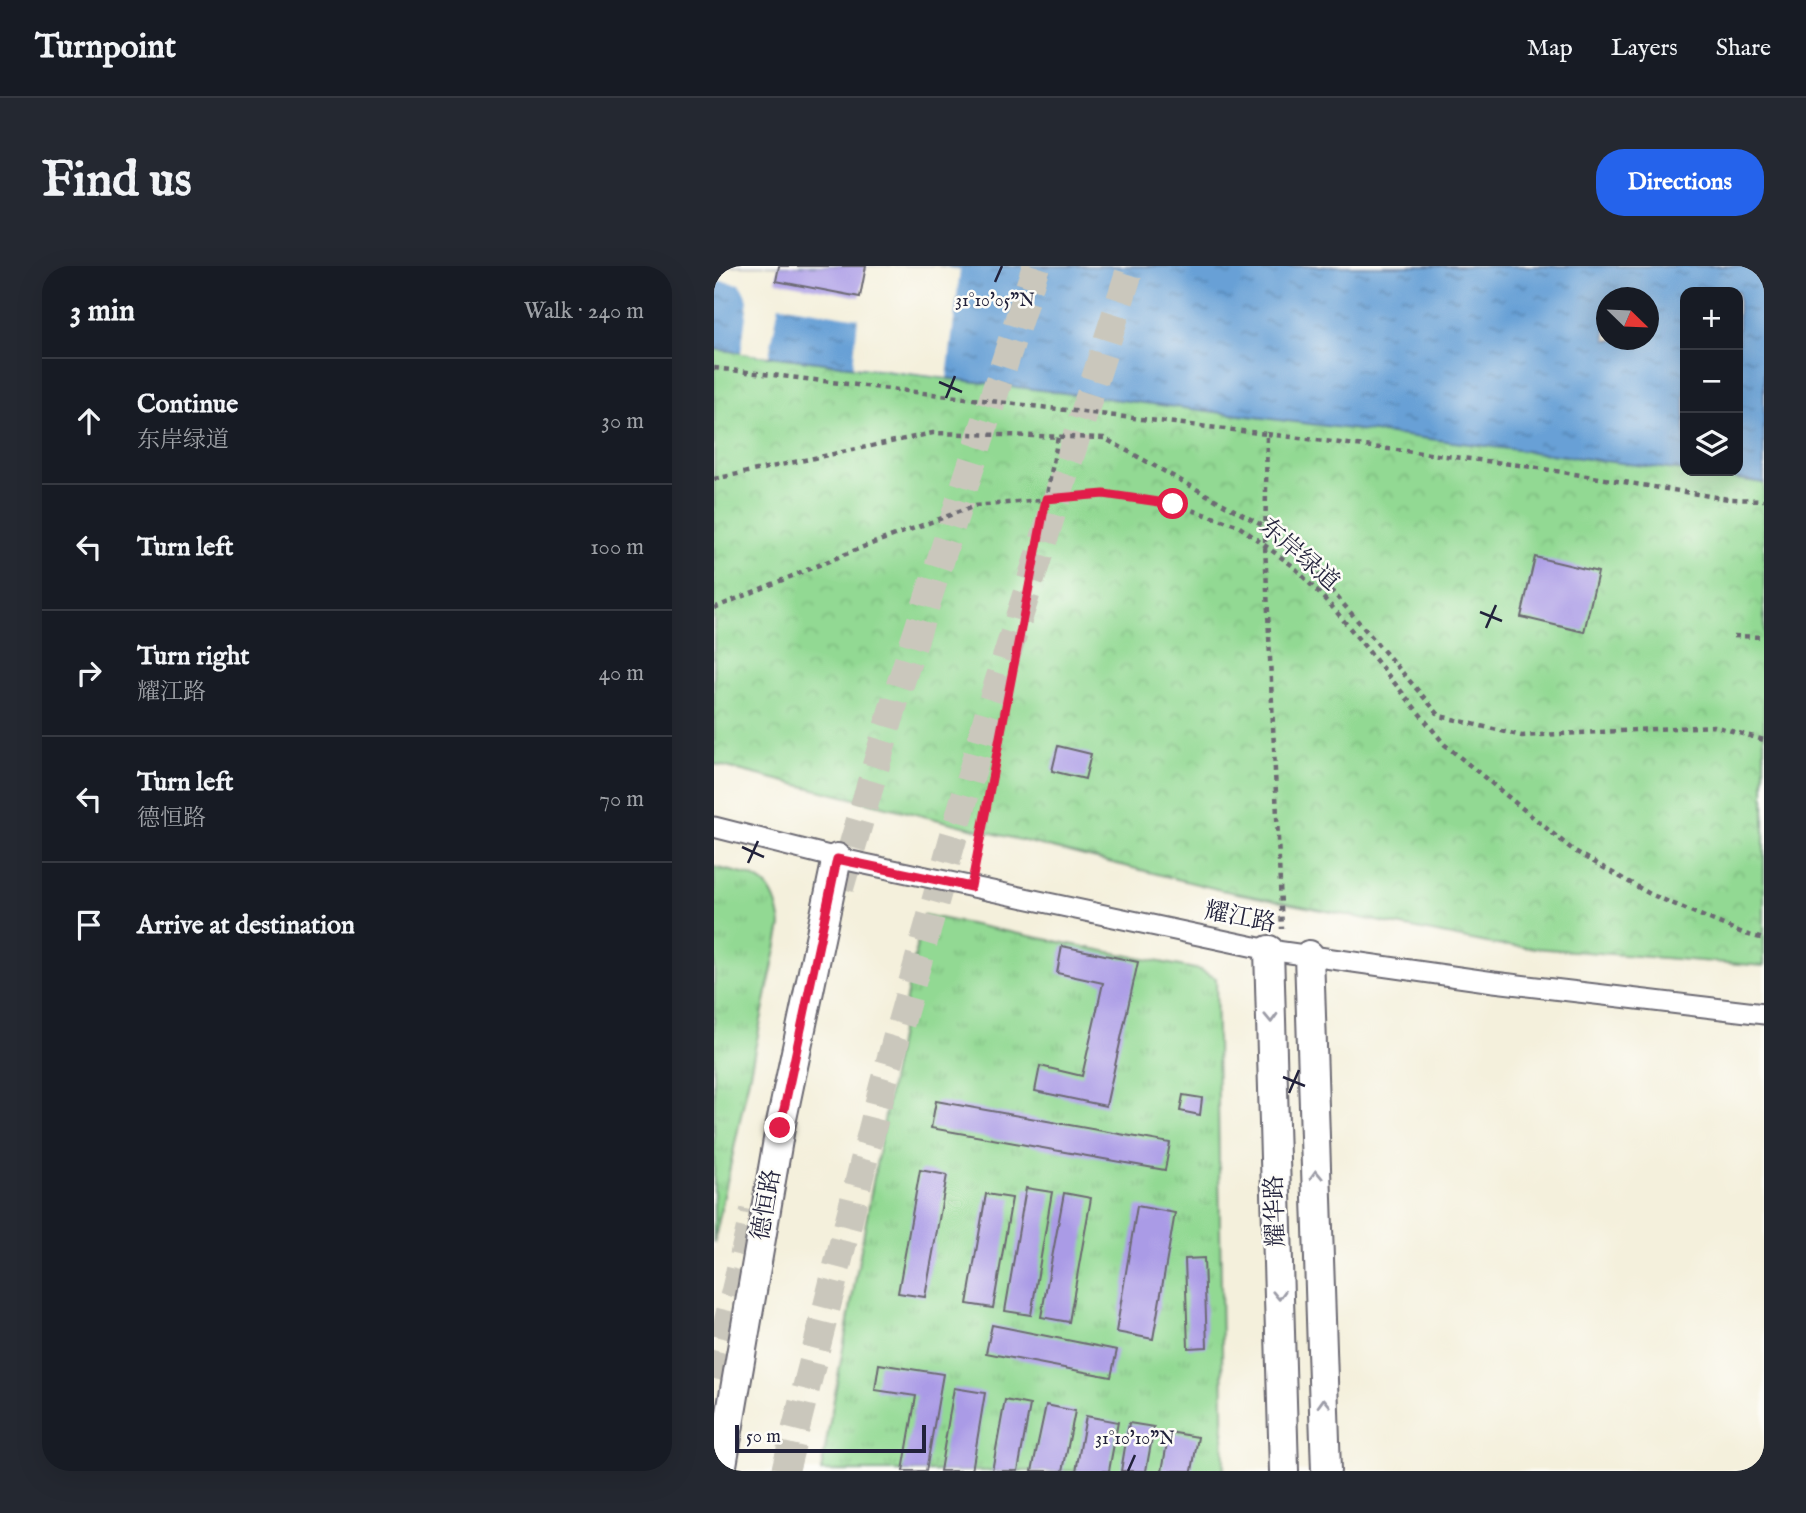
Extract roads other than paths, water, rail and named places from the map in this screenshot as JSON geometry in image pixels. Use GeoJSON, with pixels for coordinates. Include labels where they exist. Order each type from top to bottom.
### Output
{"type":"FeatureCollection","features":[{"type":"Feature","properties":{"kind":"main road","name":"德恒路"},"geometry":{"type":"LineString","coordinates":[[721,1471],[780,1128],[837,859]]}},
{"type":"Feature","properties":{"kind":"main road","name":"耀华路"},"geometry":{"type":"LineString","coordinates":[[1284,1471],[1287,952]]}},
{"type":"Feature","properties":{"kind":"main road","name":"耀华路"},"geometry":{"type":"LineString","coordinates":[[1287,952],[1326,1471]]}},
{"type":"Feature","properties":{"kind":"street","name":"耀江路"},"geometry":{"type":"LineString","coordinates":[[714,827],[837,859],[1287,952],[1494,982],[1764,1014]]}},
{"type":"Feature","properties":{"kind":"water"},"geometry":{"type":"Polygon","coordinates":[[[714,266],[1764,266],[1764,483],[1718,476],[1743,476],[1743,287],[1680,287],[1680,470],[714,349],[714,266]]]}},
{"type":"Feature","properties":{"kind":"tunnel"},"geometry":{"type":"LineString","coordinates":[[840,888],[897,694],[1036,266]]}},
{"type":"Feature","properties":{"kind":"tunnel"},"geometry":{"type":"LineString","coordinates":[[785,1471],[884,1082],[990,708],[1131,266]]}},
{"type":"Feature","properties":{"kind":"tunnel"},"geometry":{"type":"LineString","coordinates":[[714,1379],[754,1211]]}}]}
